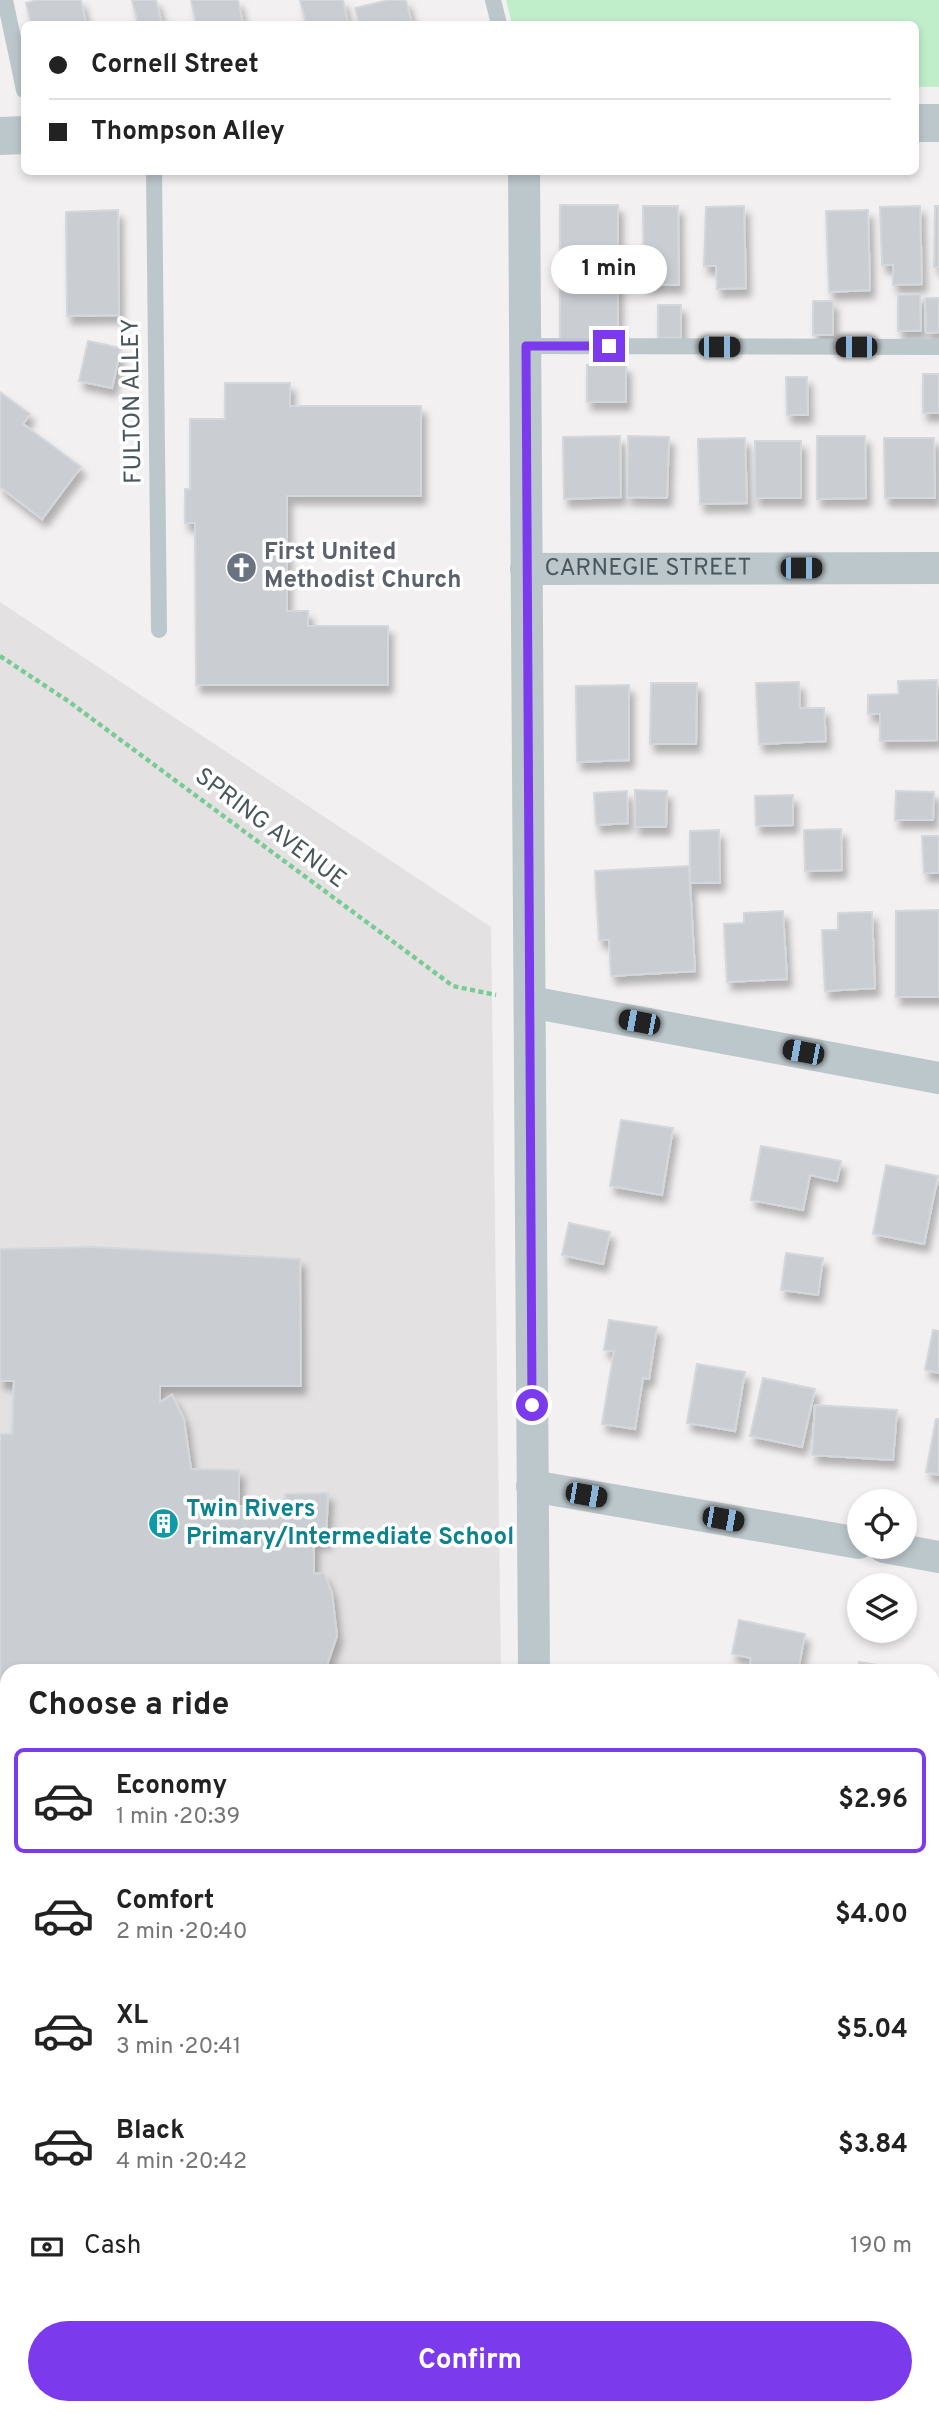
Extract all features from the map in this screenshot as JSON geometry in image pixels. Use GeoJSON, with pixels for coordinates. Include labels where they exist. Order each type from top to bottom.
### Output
{"type":"FeatureCollection","features":[{"type":"Feature","properties":{"kind":"street"},"geometry":{"type":"LineString","coordinates":[[919,123],[939,123]]}},
{"type":"Feature","properties":{"kind":"street"},"geometry":{"type":"LineString","coordinates":[[0,136],[21,135]]}},
{"type":"Feature","properties":{"kind":"street"},"geometry":{"type":"LineString","coordinates":[[524,175],[534,1664]]}},
{"type":"Feature","properties":{"kind":"street","name":"CARNEGIE STREET"},"geometry":{"type":"LineString","coordinates":[[526,569],[939,568]]}},
{"type":"Feature","properties":{"kind":"street"},"geometry":{"type":"LineString","coordinates":[[530,1002],[939,1078]]}},
{"type":"Feature","properties":{"kind":"street"},"geometry":{"type":"LineString","coordinates":[[532,1486],[847,1541]]}},
{"type":"Feature","properties":{"kind":"street"},"geometry":{"type":"LineString","coordinates":[[917,1553],[939,1557]]}},
{"type":"Feature","properties":{"kind":"lane"},"geometry":{"type":"LineString","coordinates":[[5,0],[21,76]]}},
{"type":"Feature","properties":{"kind":"lane"},"geometry":{"type":"LineString","coordinates":[[494,0],[498,21]]}},
{"type":"Feature","properties":{"kind":"lane","name":"FULTON ALLEY"},"geometry":{"type":"LineString","coordinates":[[153,175],[159,630]]}},
{"type":"Feature","properties":{"kind":"lane"},"geometry":{"type":"LineString","coordinates":[[526,346],[939,347]]}},
{"type":"Feature","properties":{"kind":"path","name":"SPRING AVENUE"},"geometry":{"type":"LineString","coordinates":[[0,656],[68,701],[453,986],[530,1002]]}},
{"type":"Feature","properties":{"kind":"shaded area"},"geometry":{"type":"Polygon","coordinates":[[[0,602],[491,927],[501,1664],[0,1664],[0,602]]]}},
{"type":"Feature","properties":{"kind":"green space"},"geometry":{"type":"Polygon","coordinates":[[[506,0],[939,0],[939,87],[919,87],[919,21],[511,21],[506,0]]]}},
{"type":"Feature","properties":{"kind":"building"},"geometry":{"type":"Polygon","coordinates":[[[37,0],[81,0],[85,21],[30,21],[26,3],[37,0]]]}},
{"type":"Feature","properties":{"kind":"building"},"geometry":{"type":"Polygon","coordinates":[[[132,0],[156,0],[161,21],[137,21],[132,0]]]}},
{"type":"Feature","properties":{"kind":"building"},"geometry":{"type":"Polygon","coordinates":[[[191,0],[238,0],[242,21],[195,21],[191,0]]]}},
{"type":"Feature","properties":{"kind":"building"},"geometry":{"type":"Polygon","coordinates":[[[300,0],[343,0],[347,21],[305,21],[300,0]]]}},
{"type":"Feature","properties":{"kind":"building"},"geometry":{"type":"Polygon","coordinates":[[[389,0],[406,0],[411,21],[358,21],[355,8],[389,0]]]}},
{"type":"Feature","properties":{"kind":"building"},"geometry":{"type":"Polygon","coordinates":[[[560,205],[618,205],[618,339],[560,339],[560,205]]]}},
{"type":"Feature","properties":{"kind":"building"},"geometry":{"type":"Polygon","coordinates":[[[643,206],[678,206],[679,285],[644,285],[643,206]]]}},
{"type":"Feature","properties":{"kind":"building"},"geometry":{"type":"Polygon","coordinates":[[[744,206],[746,288],[717,289],[716,266],[704,266],[706,207],[744,206]]]}},
{"type":"Feature","properties":{"kind":"building"},"geometry":{"type":"Polygon","coordinates":[[[920,206],[922,284],[893,285],[893,265],[882,265],[880,207],[920,206]]]}},
{"type":"Feature","properties":{"kind":"building"},"geometry":{"type":"Polygon","coordinates":[[[935,206],[939,206],[939,267],[934,267],[935,206]]]}},
{"type":"Feature","properties":{"kind":"building"},"geometry":{"type":"Polygon","coordinates":[[[118,210],[119,315],[67,316],[66,212],[118,210]]]}},
{"type":"Feature","properties":{"kind":"building"},"geometry":{"type":"Polygon","coordinates":[[[868,210],[870,290],[829,292],[826,211],[868,210]]]}},
{"type":"Feature","properties":{"kind":"building"},"geometry":{"type":"Polygon","coordinates":[[[920,294],[921,331],[898,331],[898,295],[920,294]]]}},
{"type":"Feature","properties":{"kind":"building"},"geometry":{"type":"Polygon","coordinates":[[[925,298],[939,298],[939,332],[926,333],[925,298]]]}},
{"type":"Feature","properties":{"kind":"building"},"geometry":{"type":"Polygon","coordinates":[[[813,301],[833,301],[833,335],[813,335],[813,301]]]}},
{"type":"Feature","properties":{"kind":"building"},"geometry":{"type":"Polygon","coordinates":[[[658,305],[681,305],[681,338],[658,338],[658,305]]]}},
{"type":"Feature","properties":{"kind":"building"},"geometry":{"type":"Polygon","coordinates":[[[88,341],[121,348],[112,388],[79,381],[88,341]]]}},
{"type":"Feature","properties":{"kind":"building"},"geometry":{"type":"Polygon","coordinates":[[[587,365],[626,365],[626,402],[587,402],[587,365]]]}},
{"type":"Feature","properties":{"kind":"building"},"geometry":{"type":"Polygon","coordinates":[[[923,374],[939,374],[939,413],[923,413],[923,374]]]}},
{"type":"Feature","properties":{"kind":"building"},"geometry":{"type":"Polygon","coordinates":[[[786,377],[807,377],[808,415],[787,415],[786,377]]]}},
{"type":"Feature","properties":{"kind":"building","name":"First United Methodist Church"},"geometry":{"type":"Polygon","coordinates":[[[225,383],[290,383],[290,406],[421,406],[421,496],[287,496],[287,611],[308,611],[308,626],[388,626],[388,685],[196,685],[195,523],[185,523],[185,489],[190,489],[190,419],[225,419],[225,383]]]}},
{"type":"Feature","properties":{"kind":"building"},"geometry":{"type":"Polygon","coordinates":[[[0,392],[30,414],[23,424],[81,467],[42,519],[0,487],[0,392]]]}},
{"type":"Feature","properties":{"kind":"building"},"geometry":{"type":"Polygon","coordinates":[[[620,436],[621,497],[564,499],[563,437],[620,436]]]}},
{"type":"Feature","properties":{"kind":"building"},"geometry":{"type":"Polygon","coordinates":[[[628,436],[669,437],[667,498],[627,497],[628,436]]]}},
{"type":"Feature","properties":{"kind":"building"},"geometry":{"type":"Polygon","coordinates":[[[817,436],[865,436],[866,498],[817,499],[817,436]]]}},
{"type":"Feature","properties":{"kind":"building"},"geometry":{"type":"Polygon","coordinates":[[[745,438],[747,503],[700,504],[698,439],[745,438]]]}},
{"type":"Feature","properties":{"kind":"building"},"geometry":{"type":"Polygon","coordinates":[[[884,438],[934,438],[935,498],[885,498],[884,438]]]}},
{"type":"Feature","properties":{"kind":"building"},"geometry":{"type":"Polygon","coordinates":[[[755,441],[801,441],[801,498],[755,498],[755,441]]]}},
{"type":"Feature","properties":{"kind":"building"},"geometry":{"type":"Polygon","coordinates":[[[937,680],[937,740],[880,741],[880,714],[868,714],[868,695],[899,694],[898,681],[937,680]]]}},
{"type":"Feature","properties":{"kind":"building"},"geometry":{"type":"Polygon","coordinates":[[[799,682],[800,708],[824,708],[826,741],[759,744],[756,683],[799,682]]]}},
{"type":"Feature","properties":{"kind":"building"},"geometry":{"type":"Polygon","coordinates":[[[651,683],[697,683],[696,744],[650,744],[651,683]]]}},
{"type":"Feature","properties":{"kind":"building"},"geometry":{"type":"Polygon","coordinates":[[[629,685],[629,760],[577,762],[576,686],[629,685]]]}},
{"type":"Feature","properties":{"kind":"building"},"geometry":{"type":"Polygon","coordinates":[[[635,790],[667,791],[666,827],[635,827],[635,790]]]}},
{"type":"Feature","properties":{"kind":"building"},"geometry":{"type":"Polygon","coordinates":[[[627,791],[628,823],[596,825],[594,793],[627,791]]]}},
{"type":"Feature","properties":{"kind":"building"},"geometry":{"type":"Polygon","coordinates":[[[896,791],[934,792],[933,820],[895,820],[896,791]]]}},
{"type":"Feature","properties":{"kind":"building"},"geometry":{"type":"Polygon","coordinates":[[[793,795],[793,825],[756,826],[755,796],[793,795]]]}},
{"type":"Feature","properties":{"kind":"building"},"geometry":{"type":"Polygon","coordinates":[[[841,829],[842,870],[805,871],[804,830],[841,829]]]}},
{"type":"Feature","properties":{"kind":"building"},"geometry":{"type":"Polygon","coordinates":[[[719,830],[720,883],[690,883],[690,831],[719,830]]]}},
{"type":"Feature","properties":{"kind":"building"},"geometry":{"type":"Polygon","coordinates":[[[922,836],[939,836],[939,873],[924,873],[922,836]]]}},
{"type":"Feature","properties":{"kind":"building"},"geometry":{"type":"Polygon","coordinates":[[[689,866],[695,971],[611,976],[609,940],[599,940],[595,871],[689,866]]]}},
{"type":"Feature","properties":{"kind":"building"},"geometry":{"type":"Polygon","coordinates":[[[939,910],[939,997],[896,997],[896,911],[939,910]]]}},
{"type":"Feature","properties":{"kind":"building"},"geometry":{"type":"Polygon","coordinates":[[[783,911],[787,979],[727,982],[724,924],[744,923],[744,913],[783,911]]]}},
{"type":"Feature","properties":{"kind":"building"},"geometry":{"type":"Polygon","coordinates":[[[872,912],[875,988],[825,991],[822,930],[838,930],[838,913],[872,912]]]}},
{"type":"Feature","properties":{"kind":"building"},"geometry":{"type":"Polygon","coordinates":[[[621,1120],[673,1128],[662,1195],[610,1186],[621,1120]]]}},
{"type":"Feature","properties":{"kind":"building"},"geometry":{"type":"Polygon","coordinates":[[[761,1146],[841,1161],[837,1181],[810,1175],[803,1210],[751,1200],[761,1146]]]}},
{"type":"Feature","properties":{"kind":"building"},"geometry":{"type":"Polygon","coordinates":[[[886,1165],[938,1176],[924,1244],[873,1234],[886,1165]]]}},
{"type":"Feature","properties":{"kind":"building"},"geometry":{"type":"Polygon","coordinates":[[[569,1223],[610,1232],[603,1264],[562,1255],[569,1223]]]}},
{"type":"Feature","properties":{"kind":"building","name":"Twin Rivers Primary/Intermediate School"},"geometry":{"type":"Polygon","coordinates":[[[95,1247],[300,1259],[301,1386],[160,1386],[160,1402],[172,1395],[184,1419],[191,1469],[239,1470],[239,1506],[285,1508],[285,1494],[328,1493],[326,1541],[314,1541],[314,1574],[324,1573],[332,1593],[337,1636],[327,1664],[0,1664],[0,1434],[12,1434],[14,1381],[0,1381],[0,1249],[95,1247]]]}},
{"type":"Feature","properties":{"kind":"building"},"geometry":{"type":"Polygon","coordinates":[[[786,1253],[823,1258],[818,1295],[781,1290],[786,1253]]]}},
{"type":"Feature","properties":{"kind":"building"},"geometry":{"type":"Polygon","coordinates":[[[609,1320],[657,1327],[649,1379],[643,1378],[635,1429],[602,1424],[614,1351],[604,1350],[609,1320]]]}},
{"type":"Feature","properties":{"kind":"building"},"geometry":{"type":"Polygon","coordinates":[[[933,1330],[939,1331],[939,1373],[925,1370],[933,1330]]]}},
{"type":"Feature","properties":{"kind":"building"},"geometry":{"type":"Polygon","coordinates":[[[697,1364],[745,1372],[735,1431],[687,1423],[697,1364]]]}},
{"type":"Feature","properties":{"kind":"building"},"geometry":{"type":"Polygon","coordinates":[[[763,1378],[815,1389],[802,1447],[750,1436],[763,1378]]]}},
{"type":"Feature","properties":{"kind":"building"},"geometry":{"type":"Polygon","coordinates":[[[815,1405],[897,1410],[893,1460],[812,1455],[815,1405]]]}},
{"type":"Feature","properties":{"kind":"building"},"geometry":{"type":"Polygon","coordinates":[[[936,1419],[939,1419],[939,1475],[926,1472],[936,1419]]]}},
{"type":"Feature","properties":{"kind":"building"},"geometry":{"type":"Polygon","coordinates":[[[739,1620],[805,1634],[799,1664],[750,1664],[751,1658],[732,1654],[739,1620]]]}},
{"type":"Feature","properties":{"kind":"place","name":"First United Methodist Church"},"geometry":{"type":"Point","coordinates":[241,567]}},
{"type":"Feature","properties":{"kind":"place","name":"Twin Rivers Primary/Intermediate School"},"geometry":{"type":"Point","coordinates":[163,1524]}},
{"type":"Feature","properties":{"kind":"route"},"geometry":{"type":"LineString","coordinates":[[532,1405],[526,346],[609,346]]}}]}
